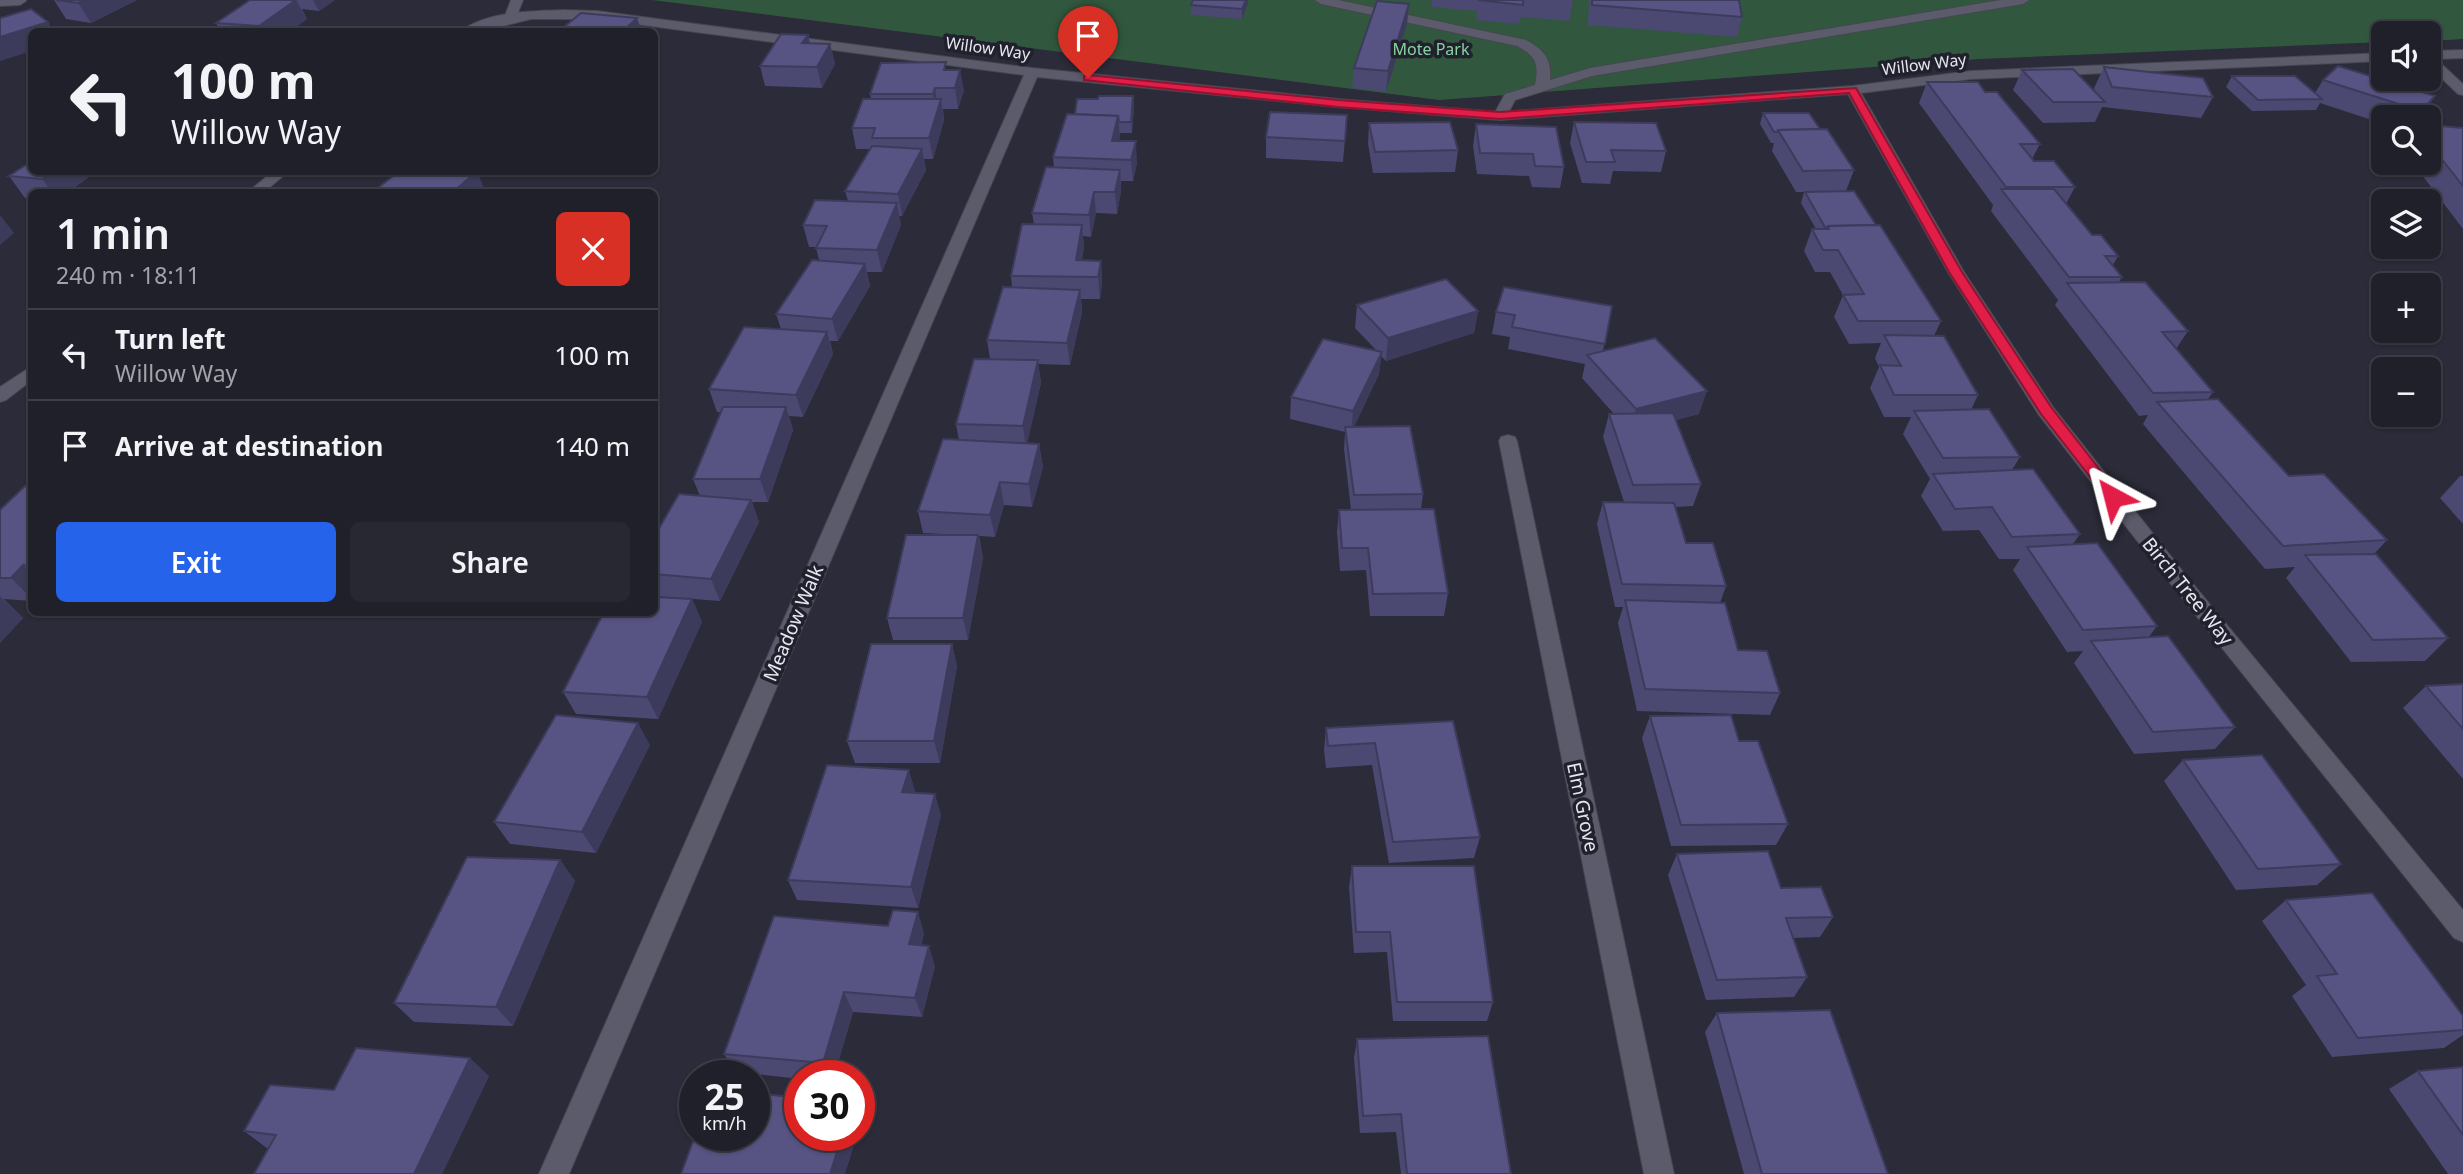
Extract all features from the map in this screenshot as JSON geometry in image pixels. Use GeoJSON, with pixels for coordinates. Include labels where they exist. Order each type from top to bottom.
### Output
{"type":"FeatureCollection","features":[{"type":"Feature","properties":{"kind":"street"},"geometry":{"type":"LineString","coordinates":[[510,18],[517,0]]}},
{"type":"Feature","properties":{"kind":"street"},"geometry":{"type":"LineString","coordinates":[[1321,0],[1521,43],[1538,51],[1545,64],[1542,86]]}},
{"type":"Feature","properties":{"kind":"street"},"geometry":{"type":"LineString","coordinates":[[1500,116],[1510,97],[1590,72],[2022,0]]}},
{"type":"Feature","properties":{"kind":"street"},"geometry":{"type":"LineString","coordinates":[[0,2],[20,1]]}},
{"type":"Feature","properties":{"kind":"street","name":"Willow Way"},"geometry":{"type":"LineString","coordinates":[[479,28],[510,18],[552,12],[597,15],[1032,72],[1338,103],[1500,116],[1852,90],[1971,75],[2371,58]]}},
{"type":"Feature","properties":{"kind":"street"},"geometry":{"type":"LineString","coordinates":[[2441,56],[2463,54]]}},
{"type":"Feature","properties":{"kind":"street"},"geometry":{"type":"LineString","coordinates":[[2441,69],[2463,90]]}},
{"type":"Feature","properties":{"kind":"street","name":"Meadow Walk"},"geometry":{"type":"LineString","coordinates":[[554,1174],[1032,72]]}},
{"type":"Feature","properties":{"kind":"street","name":"Birch Tree Way"},"geometry":{"type":"LineString","coordinates":[[1852,90],[1956,272],[2046,411],[2181,583],[2463,930]]}},
{"type":"Feature","properties":{"kind":"street"},"geometry":{"type":"LineString","coordinates":[[259,189],[277,175]]}},
{"type":"Feature","properties":{"kind":"street"},"geometry":{"type":"LineString","coordinates":[[0,396],[28,374]]}},
{"type":"Feature","properties":{"kind":"street","name":"Elm Grove"},"geometry":{"type":"LineString","coordinates":[[1508,441],[1658,1174]]}},
{"type":"Feature","properties":{"kind":"green space","name":"Mote Park"},"geometry":{"type":"Polygon","coordinates":[[[652,0],[2463,0],[2463,39],[2441,40],[2441,21],[2371,21],[2371,43],[1979,59],[1439,100],[652,0]]]}},
{"type":"Feature","properties":{"kind":"building"},"geometry":{"type":"Polygon","coordinates":[[[56,0],[85,0],[78,3],[56,0]]]}},
{"type":"Feature","properties":{"kind":"building"},"geometry":{"type":"Polygon","coordinates":[[[250,0],[296,0],[259,26],[216,23],[250,0]]]}},
{"type":"Feature","properties":{"kind":"building"},"geometry":{"type":"Polygon","coordinates":[[[1193,0],[1246,0],[1242,9],[1191,5],[1193,0]]]}},
{"type":"Feature","properties":{"kind":"building"},"geometry":{"type":"Polygon","coordinates":[[[1478,0],[1523,0],[1523,5],[1478,0]]]}},
{"type":"Feature","properties":{"kind":"building"},"geometry":{"type":"Polygon","coordinates":[[[1592,0],[1739,0],[1742,17],[1592,5],[1592,0]]]}},
{"type":"Feature","properties":{"kind":"building"},"geometry":{"type":"Polygon","coordinates":[[[1377,1],[1409,4],[1388,71],[1354,68],[1377,1]]]}},
{"type":"Feature","properties":{"kind":"building"},"geometry":{"type":"Polygon","coordinates":[[[31,9],[48,22],[0,37],[0,18],[31,9]]]}},
{"type":"Feature","properties":{"kind":"building"},"geometry":{"type":"Polygon","coordinates":[[[581,13],[637,18],[626,28],[563,28],[581,13]]]}},
{"type":"Feature","properties":{"kind":"building"},"geometry":{"type":"Polygon","coordinates":[[[781,34],[808,35],[802,43],[830,44],[817,67],[760,66],[781,34]]]}},
{"type":"Feature","properties":{"kind":"building"},"geometry":{"type":"Polygon","coordinates":[[[946,62],[944,70],[960,70],[955,88],[935,88],[933,94],[870,94],[881,63],[946,62]]]}},
{"type":"Feature","properties":{"kind":"building"},"geometry":{"type":"Polygon","coordinates":[[[2338,66],[2371,76],[2371,91],[2419,91],[2435,96],[2427,105],[2402,105],[2323,80],[2338,66]]]}},
{"type":"Feature","properties":{"kind":"building"},"geometry":{"type":"Polygon","coordinates":[[[2104,67],[2203,78],[2213,97],[2112,87],[2104,67]]]}},
{"type":"Feature","properties":{"kind":"building"},"geometry":{"type":"Polygon","coordinates":[[[2073,69],[2105,102],[2053,102],[2022,70],[2073,69]]]}},
{"type":"Feature","properties":{"kind":"building"},"geometry":{"type":"Polygon","coordinates":[[[2232,76],[2295,76],[2322,99],[2258,100],[2232,76]]]}},
{"type":"Feature","properties":{"kind":"building"},"geometry":{"type":"Polygon","coordinates":[[[1927,82],[1978,82],[1985,92],[1997,92],[2040,144],[2020,144],[2034,161],[2054,161],[2075,187],[2006,187],[1927,82]]]}},
{"type":"Feature","properties":{"kind":"building"},"geometry":{"type":"Polygon","coordinates":[[[1099,96],[1133,96],[1131,122],[1119,122],[1118,116],[1075,114],[1077,99],[1098,99],[1099,96]]]}},
{"type":"Feature","properties":{"kind":"building"},"geometry":{"type":"Polygon","coordinates":[[[863,99],[941,99],[929,138],[872,138],[875,128],[852,128],[863,99]]]}},
{"type":"Feature","properties":{"kind":"building"},"geometry":{"type":"Polygon","coordinates":[[[1270,112],[1347,115],[1345,141],[1266,137],[1270,112]]]}},
{"type":"Feature","properties":{"kind":"building"},"geometry":{"type":"Polygon","coordinates":[[[1763,113],[1809,113],[1820,129],[1774,132],[1763,113]]]}},
{"type":"Feature","properties":{"kind":"building"},"geometry":{"type":"Polygon","coordinates":[[[1067,114],[1118,116],[1112,141],[1136,141],[1131,160],[1053,157],[1067,114]]]}},
{"type":"Feature","properties":{"kind":"building"},"geometry":{"type":"Polygon","coordinates":[[[1450,122],[1458,150],[1375,152],[1369,123],[1450,122]]]}},
{"type":"Feature","properties":{"kind":"building"},"geometry":{"type":"Polygon","coordinates":[[[1574,122],[1656,123],[1666,151],[1611,150],[1615,162],[1586,162],[1574,122]]]}},
{"type":"Feature","properties":{"kind":"building"},"geometry":{"type":"Polygon","coordinates":[[[1476,124],[1556,127],[1564,167],[1535,166],[1533,154],[1480,153],[1476,124]]]}},
{"type":"Feature","properties":{"kind":"building"},"geometry":{"type":"Polygon","coordinates":[[[2441,126],[2463,128],[2463,186],[2441,158],[2441,126]]]}},
{"type":"Feature","properties":{"kind":"building"},"geometry":{"type":"Polygon","coordinates":[[[1827,129],[1854,170],[1803,171],[1778,130],[1827,129]]]}},
{"type":"Feature","properties":{"kind":"building"},"geometry":{"type":"Polygon","coordinates":[[[872,146],[922,149],[898,194],[845,191],[872,146]]]}},
{"type":"Feature","properties":{"kind":"building"},"geometry":{"type":"Polygon","coordinates":[[[28,164],[28,175],[48,175],[42,179],[9,176],[28,164]]]}},
{"type":"Feature","properties":{"kind":"building"},"geometry":{"type":"Polygon","coordinates":[[[1046,167],[1120,170],[1115,192],[1094,192],[1089,215],[1032,213],[1046,167]]]}},
{"type":"Feature","properties":{"kind":"building"},"geometry":{"type":"Polygon","coordinates":[[[394,175],[473,175],[456,189],[377,189],[394,175]]]}},
{"type":"Feature","properties":{"kind":"building"},"geometry":{"type":"Polygon","coordinates":[[[2001,189],[2054,189],[2092,235],[2101,235],[2118,256],[2105,256],[2122,277],[2069,277],[2001,189]]]}},
{"type":"Feature","properties":{"kind":"building"},"geometry":{"type":"Polygon","coordinates":[[[1854,191],[1876,225],[1828,226],[1826,229],[1805,192],[1854,191]]]}},
{"type":"Feature","properties":{"kind":"building"},"geometry":{"type":"Polygon","coordinates":[[[815,200],[897,203],[877,250],[816,248],[827,226],[803,225],[815,200]]]}},
{"type":"Feature","properties":{"kind":"building"},"geometry":{"type":"Polygon","coordinates":[[[1022,224],[1082,225],[1076,260],[1101,261],[1098,277],[1011,276],[1022,224]]]}},
{"type":"Feature","properties":{"kind":"building"},"geometry":{"type":"Polygon","coordinates":[[[1880,225],[1941,321],[1858,321],[1843,295],[1864,294],[1838,250],[1823,250],[1812,229],[1880,225]]]}},
{"type":"Feature","properties":{"kind":"building"},"geometry":{"type":"Polygon","coordinates":[[[812,260],[865,264],[832,319],[776,314],[812,260]]]}},
{"type":"Feature","properties":{"kind":"building"},"geometry":{"type":"Polygon","coordinates":[[[1446,279],[1478,311],[1388,338],[1357,305],[1446,279]]]}},
{"type":"Feature","properties":{"kind":"building"},"geometry":{"type":"Polygon","coordinates":[[[2145,282],[2188,331],[2162,332],[2213,392],[2153,393],[2067,283],[2145,282]]]}},
{"type":"Feature","properties":{"kind":"building"},"geometry":{"type":"Polygon","coordinates":[[[1003,287],[1080,290],[1067,343],[987,340],[1003,287]]]}},
{"type":"Feature","properties":{"kind":"building"},"geometry":{"type":"Polygon","coordinates":[[[1504,287],[1612,306],[1605,344],[1512,327],[1515,315],[1496,312],[1504,287]]]}},
{"type":"Feature","properties":{"kind":"building"},"geometry":{"type":"Polygon","coordinates":[[[744,327],[827,332],[796,395],[709,389],[744,327]]]}},
{"type":"Feature","properties":{"kind":"building"},"geometry":{"type":"Polygon","coordinates":[[[1884,335],[1944,336],[1978,395],[1894,395],[1880,365],[1901,366],[1884,335]]]}},
{"type":"Feature","properties":{"kind":"building"},"geometry":{"type":"Polygon","coordinates":[[[1655,338],[1707,391],[1636,409],[1587,355],[1655,338]]]}},
{"type":"Feature","properties":{"kind":"building"},"geometry":{"type":"Polygon","coordinates":[[[1323,339],[1382,352],[1353,411],[1291,397],[1323,339]]]}},
{"type":"Feature","properties":{"kind":"building"},"geometry":{"type":"Polygon","coordinates":[[[974,359],[1038,360],[1023,426],[956,424],[974,359]]]}},
{"type":"Feature","properties":{"kind":"building"},"geometry":{"type":"Polygon","coordinates":[[[2218,399],[2289,476],[2324,474],[2387,540],[2283,546],[2157,402],[2218,399]]]}},
{"type":"Feature","properties":{"kind":"building"},"geometry":{"type":"Polygon","coordinates":[[[723,407],[786,407],[760,479],[693,479],[723,407]]]}},
{"type":"Feature","properties":{"kind":"building"},"geometry":{"type":"Polygon","coordinates":[[[1989,409],[2020,457],[1943,458],[1914,411],[1989,409]]]}},
{"type":"Feature","properties":{"kind":"building"},"geometry":{"type":"Polygon","coordinates":[[[1673,413],[1701,484],[1633,485],[1609,414],[1673,413]]]}},
{"type":"Feature","properties":{"kind":"building"},"geometry":{"type":"Polygon","coordinates":[[[1410,426],[1423,494],[1354,495],[1345,427],[1410,426]]]}},
{"type":"Feature","properties":{"kind":"building"},"geometry":{"type":"Polygon","coordinates":[[[943,439],[1039,444],[1029,484],[1000,482],[990,515],[918,511],[943,439]]]}},
{"type":"Feature","properties":{"kind":"building"},"geometry":{"type":"Polygon","coordinates":[[[2033,469],[2080,534],[2012,537],[1992,507],[1955,509],[1933,474],[2033,469]]]}},
{"type":"Feature","properties":{"kind":"building"},"geometry":{"type":"Polygon","coordinates":[[[28,486],[28,566],[23,565],[11,578],[0,578],[0,510],[28,486]]]}},
{"type":"Feature","properties":{"kind":"building"},"geometry":{"type":"Polygon","coordinates":[[[679,494],[751,500],[711,579],[658,574],[658,530],[679,494]]]}},
{"type":"Feature","properties":{"kind":"building"},"geometry":{"type":"Polygon","coordinates":[[[1603,502],[1674,503],[1686,543],[1713,543],[1726,586],[1622,584],[1603,502]]]}},
{"type":"Feature","properties":{"kind":"building"},"geometry":{"type":"Polygon","coordinates":[[[1434,509],[1448,593],[1373,594],[1368,548],[1342,548],[1339,510],[1434,509]]]}},
{"type":"Feature","properties":{"kind":"building"},"geometry":{"type":"Polygon","coordinates":[[[906,535],[978,535],[963,618],[887,618],[906,535]]]}},
{"type":"Feature","properties":{"kind":"building"},"geometry":{"type":"Polygon","coordinates":[[[2097,543],[2157,626],[2083,630],[2027,547],[2097,543]]]}},
{"type":"Feature","properties":{"kind":"building"},"geometry":{"type":"Polygon","coordinates":[[[2376,554],[2448,638],[2373,640],[2305,555],[2376,554]]]}},
{"type":"Feature","properties":{"kind":"building"},"geometry":{"type":"Polygon","coordinates":[[[658,597],[692,599],[647,697],[563,692],[602,616],[658,616],[658,597]]]}},
{"type":"Feature","properties":{"kind":"building"},"geometry":{"type":"Polygon","coordinates":[[[1625,600],[1725,603],[1738,650],[1767,651],[1780,693],[1645,689],[1625,600]]]}},
{"type":"Feature","properties":{"kind":"building"},"geometry":{"type":"Polygon","coordinates":[[[2168,636],[2235,727],[2153,732],[2091,641],[2168,636]]]}},
{"type":"Feature","properties":{"kind":"building"},"geometry":{"type":"Polygon","coordinates":[[[871,644],[952,644],[934,741],[847,741],[871,644]]]}},
{"type":"Feature","properties":{"kind":"building"},"geometry":{"type":"Polygon","coordinates":[[[2463,684],[2463,729],[2426,686],[2463,684]]]}},
{"type":"Feature","properties":{"kind":"building"},"geometry":{"type":"Polygon","coordinates":[[[556,715],[638,723],[582,832],[494,822],[556,715]]]}},
{"type":"Feature","properties":{"kind":"building"},"geometry":{"type":"Polygon","coordinates":[[[1731,715],[1739,741],[1758,741],[1788,824],[1681,825],[1650,716],[1731,715]]]}},
{"type":"Feature","properties":{"kind":"building"},"geometry":{"type":"Polygon","coordinates":[[[1453,721],[1480,837],[1393,842],[1375,743],[1328,746],[1326,728],[1453,721]]]}},
{"type":"Feature","properties":{"kind":"building"},"geometry":{"type":"Polygon","coordinates":[[[2262,755],[2341,864],[2258,869],[2183,760],[2262,755]]]}},
{"type":"Feature","properties":{"kind":"building"},"geometry":{"type":"Polygon","coordinates":[[[827,765],[909,770],[902,792],[935,794],[911,887],[788,880],[827,765]]]}},
{"type":"Feature","properties":{"kind":"building"},"geometry":{"type":"Polygon","coordinates":[[[1768,851],[1781,888],[1821,887],[1833,917],[1786,918],[1807,977],[1717,980],[1677,854],[1768,851]]]}},
{"type":"Feature","properties":{"kind":"building"},"geometry":{"type":"Polygon","coordinates":[[[467,857],[560,860],[496,1007],[394,1003],[467,857]]]}},
{"type":"Feature","properties":{"kind":"building"},"geometry":{"type":"Polygon","coordinates":[[[1352,866],[1474,866],[1493,1002],[1397,1002],[1390,932],[1356,932],[1352,866]]]}},
{"type":"Feature","properties":{"kind":"building"},"geometry":{"type":"Polygon","coordinates":[[[2372,893],[2463,1016],[2463,1030],[2358,1038],[2317,976],[2337,974],[2286,900],[2372,893]]]}},
{"type":"Feature","properties":{"kind":"building"},"geometry":{"type":"Polygon","coordinates":[[[893,910],[918,912],[909,944],[929,946],[915,998],[844,992],[824,1060],[724,1054],[774,916],[888,926],[893,910]]]}},
{"type":"Feature","properties":{"kind":"building"},"geometry":{"type":"Polygon","coordinates":[[[1830,1010],[1888,1174],[1762,1174],[1717,1013],[1830,1010]]]}},
{"type":"Feature","properties":{"kind":"building"},"geometry":{"type":"Polygon","coordinates":[[[1488,1036],[1511,1174],[1407,1174],[1401,1114],[1363,1116],[1357,1039],[1488,1036]]]}},
{"type":"Feature","properties":{"kind":"building"},"geometry":{"type":"Polygon","coordinates":[[[356,1048],[470,1058],[414,1174],[254,1174],[276,1135],[244,1131],[270,1085],[334,1090],[356,1048]]]}},
{"type":"Feature","properties":{"kind":"building"},"geometry":{"type":"Polygon","coordinates":[[[2463,1067],[2463,1135],[2418,1071],[2463,1067]]]}},
{"type":"Feature","properties":{"kind":"building"},"geometry":{"type":"Polygon","coordinates":[[[770,1095],[784,1096],[784,1151],[837,1151],[830,1174],[681,1174],[689,1151],[770,1151],[770,1095]]]}},
{"type":"Feature","properties":{"kind":"route"},"geometry":{"type":"LineString","coordinates":[[1088,78],[1500,116],[1852,90],[1956,272],[2046,411],[2113,497]]}}]}
